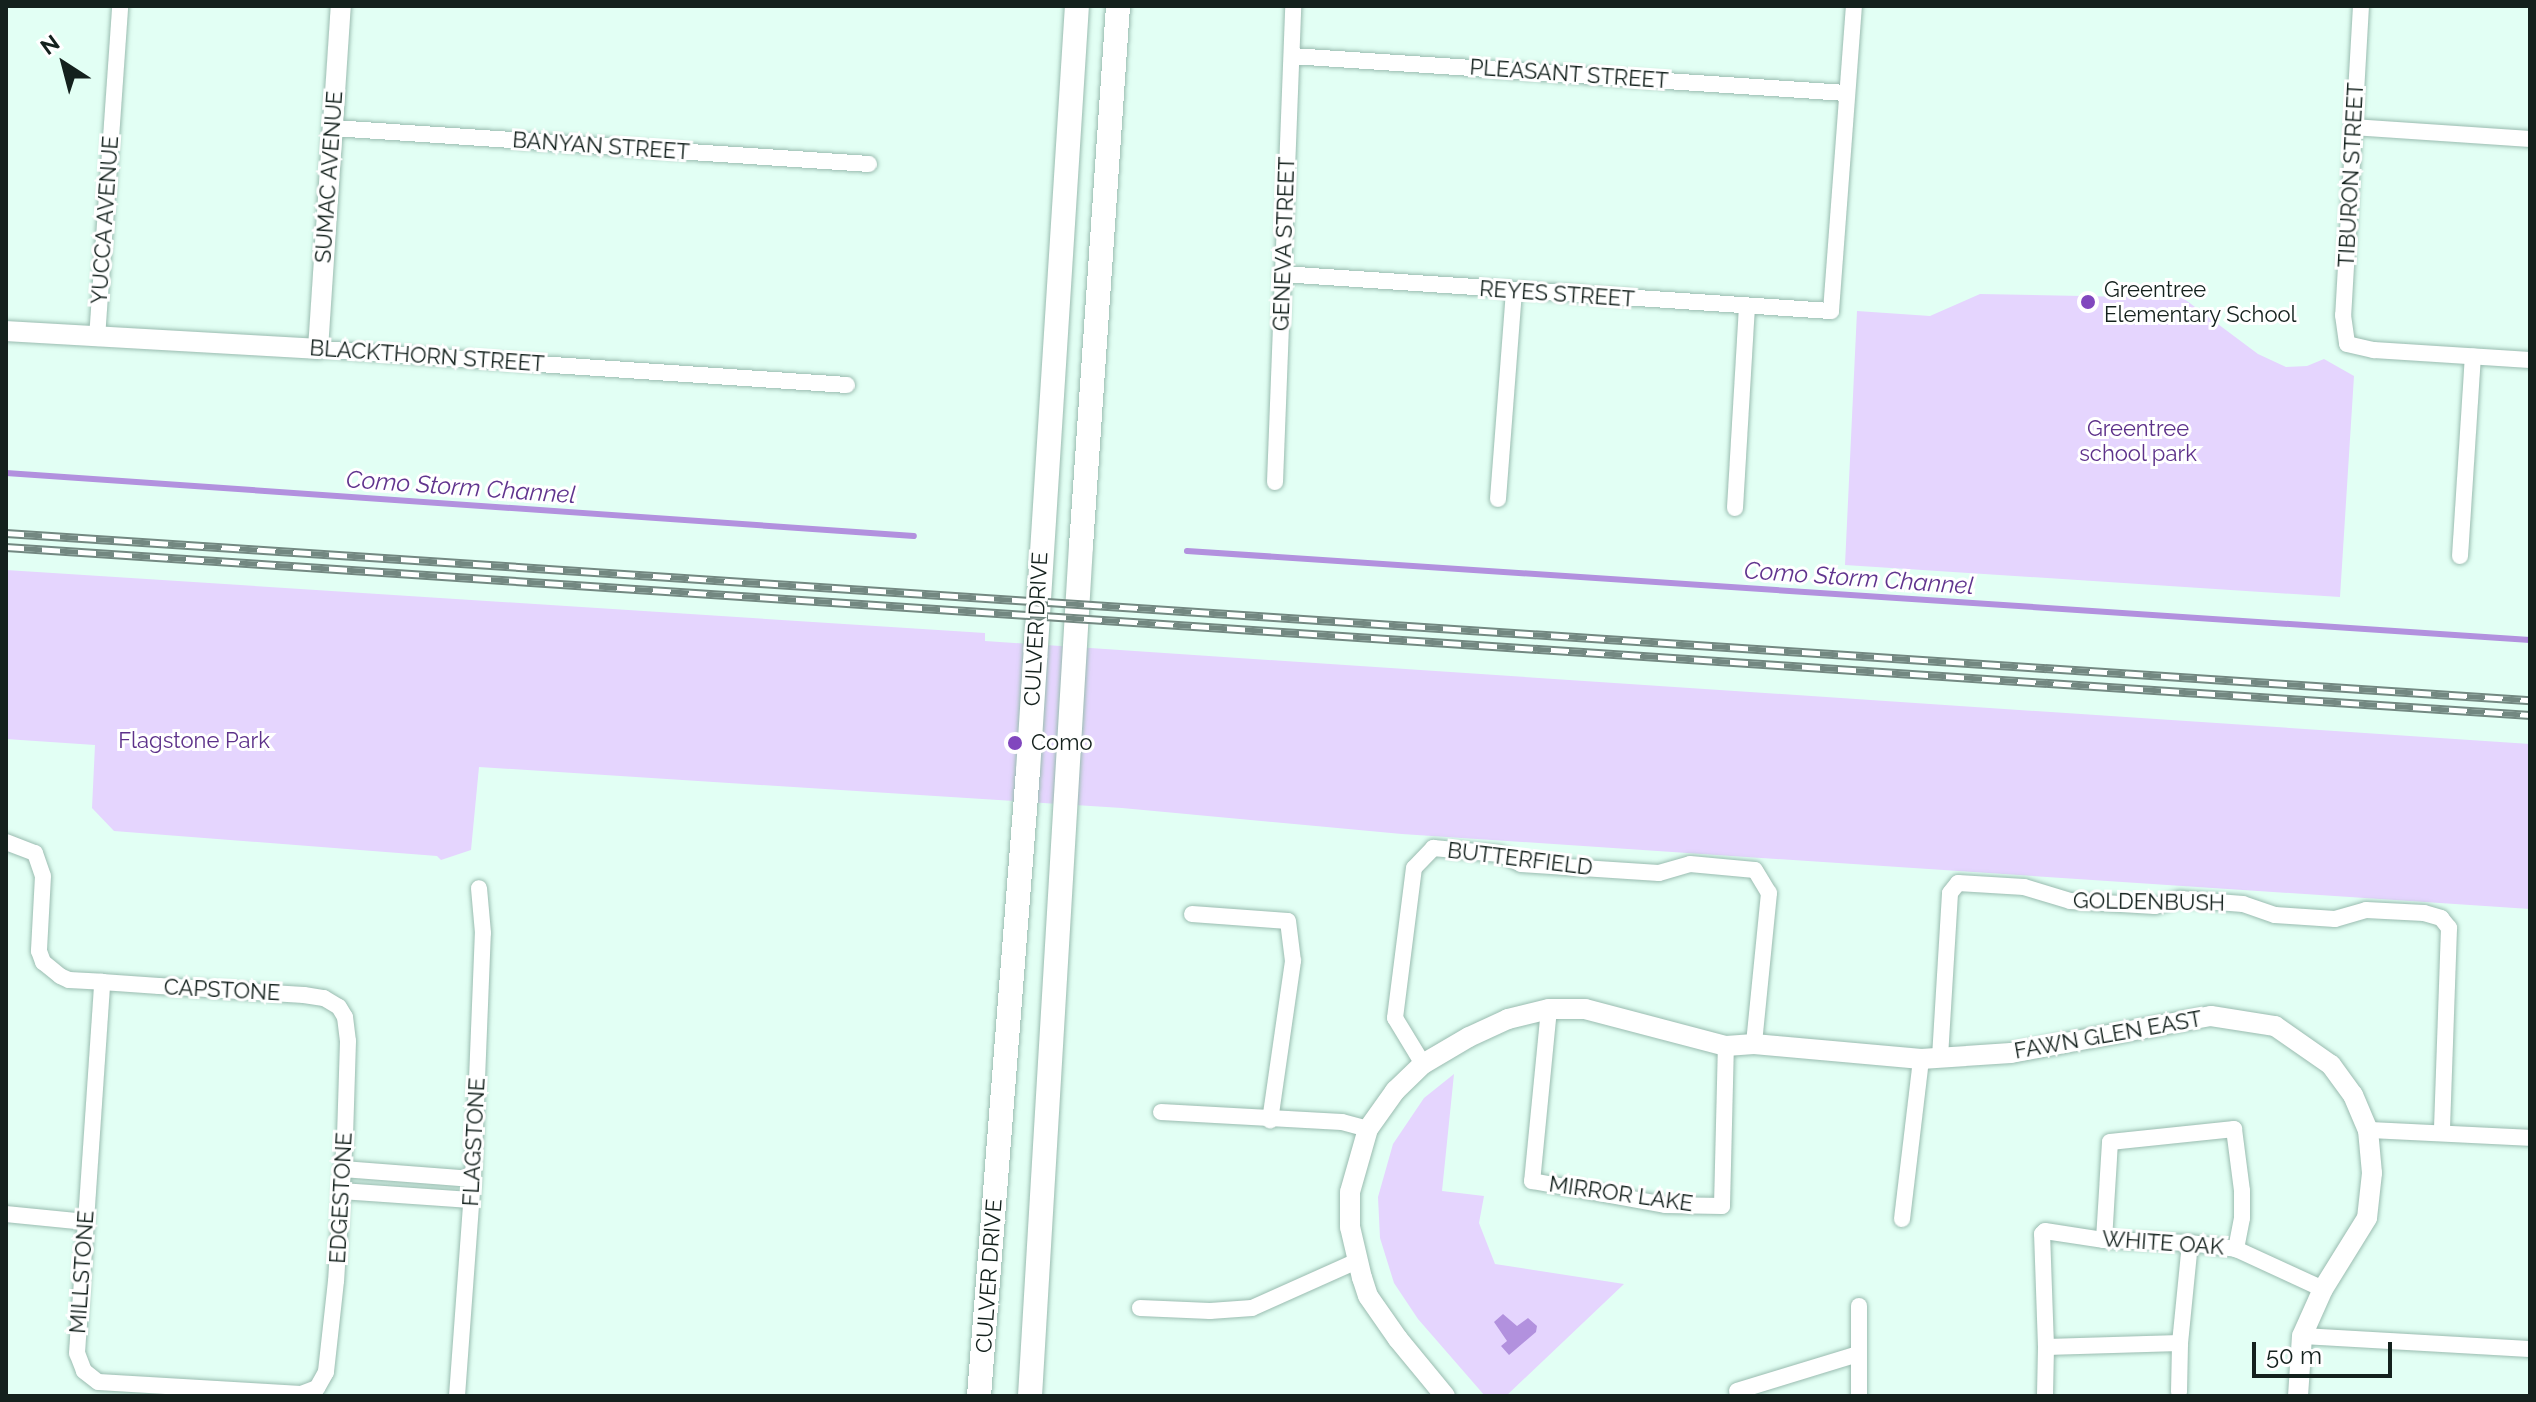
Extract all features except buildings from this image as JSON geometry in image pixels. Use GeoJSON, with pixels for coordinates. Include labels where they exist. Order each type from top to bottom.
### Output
{"type":"FeatureCollection","features":[{"type":"Feature","properties":{"kind":"main road","name":"CULVER DRIVE"},"geometry":{"type":"LineString","coordinates":[[979,1396],[1028,771],[1077,6]]}},
{"type":"Feature","properties":{"kind":"main road","name":"CULVER DRIVE"},"geometry":{"type":"LineString","coordinates":[[1030,1396],[1080,561],[1118,6]]}},
{"type":"Feature","properties":{"kind":"street","name":"YUCCA AVENUE"},"geometry":{"type":"LineString","coordinates":[[97,338],[120,6]]}},
{"type":"Feature","properties":{"kind":"street","name":"SUMAC AVENUE"},"geometry":{"type":"LineString","coordinates":[[318,349],[341,6]]}},
{"type":"Feature","properties":{"kind":"street","name":"GENEVA STREET"},"geometry":{"type":"LineString","coordinates":[[1275,482],[1293,6]]}},
{"type":"Feature","properties":{"kind":"street"},"geometry":{"type":"LineString","coordinates":[[1846,93],[1854,6]]}},
{"type":"Feature","properties":{"kind":"street","name":"TIBURON STREET"},"geometry":{"type":"LineString","coordinates":[[2361,6],[2343,315],[2347,344],[2374,350],[2473,356]]}},
{"type":"Feature","properties":{"kind":"street","name":"PLEASANT STREET"},"geometry":{"type":"LineString","coordinates":[[1292,56],[1846,93]]}},
{"type":"Feature","properties":{"kind":"street","name":"REYES STREET"},"geometry":{"type":"LineString","coordinates":[[1282,274],[1831,311],[1846,93]]}},
{"type":"Feature","properties":{"kind":"street"},"geometry":{"type":"LineString","coordinates":[[2353,127],[2530,139]]}},
{"type":"Feature","properties":{"kind":"street","name":"BANYAN STREET"},"geometry":{"type":"LineString","coordinates":[[333,128],[869,164]]}},
{"type":"Feature","properties":{"kind":"street"},"geometry":{"type":"LineString","coordinates":[[1498,499],[1514,292]]}},
{"type":"Feature","properties":{"kind":"street"},"geometry":{"type":"LineString","coordinates":[[1735,508],[1747,306]]}},
{"type":"Feature","properties":{"kind":"street","name":"BLACKTHORN STREET"},"geometry":{"type":"LineString","coordinates":[[6,331],[847,385]]}},
{"type":"Feature","properties":{"kind":"street"},"geometry":{"type":"LineString","coordinates":[[2460,556],[2473,356],[2530,360]]}},
{"type":"Feature","properties":{"kind":"street","name":"CAPSTONE"},"geometry":{"type":"LineString","coordinates":[[6,842],[35,853],[43,876],[39,933],[43,962],[51,971],[69,980],[304,995],[324,998],[339,1007]]}},
{"type":"Feature","properties":{"kind":"street","name":"BUTTERFIELD"},"geometry":{"type":"LineString","coordinates":[[1423,1064],[1395,1018],[1414,868],[1433,848],[1500,854],[1521,864],[1659,873],[1690,864],[1755,870],[1769,893],[1754,1044]]}},
{"type":"Feature","properties":{"kind":"street","name":"GOLDENBUSH"},"geometry":{"type":"LineString","coordinates":[[1931,1058],[1950,893],[1958,883],[2024,887],[2070,901],[2146,906],[2180,899],[2236,903],[2275,915],[2342,919],[2366,910],[2424,913],[2441,918],[2449,928],[2442,1133]]}},
{"type":"Feature","properties":{"kind":"street","name":"FLAGSTONE"},"geometry":{"type":"LineString","coordinates":[[457,1396],[473,1179],[483,933],[479,888]]}},
{"type":"Feature","properties":{"kind":"street"},"geometry":{"type":"LineString","coordinates":[[1192,914],[1288,921],[1293,961],[1270,1120]]}},
{"type":"Feature","properties":{"kind":"street","name":"MILLSTONE"},"geometry":{"type":"LineString","coordinates":[[102,982],[77,1353],[84,1371],[98,1382],[301,1394],[317,1388]]}},
{"type":"Feature","properties":{"kind":"street","name":"EDGESTONE"},"geometry":{"type":"LineString","coordinates":[[317,1388],[326,1372],[343,1169],[348,1028],[339,1007]]}},
{"type":"Feature","properties":{"kind":"street","name":"FAWN GLEN EAST"},"geometry":{"type":"LineString","coordinates":[[1445,1396],[1368,1296],[1350,1227],[1350,1192],[1368,1129],[1395,1091],[1423,1064],[1508,1019],[1549,1009],[1585,1009],[1726,1046],[1754,1044],[1931,1058],[2011,1053],[2211,1016],[2275,1026],[2331,1065],[2353,1095],[2368,1130],[2372,1173],[2367,1218],[2323,1289],[2302,1336],[2298,1396]]}},
{"type":"Feature","properties":{"kind":"street","name":"MIRROR LAKE"},"geometry":{"type":"LineString","coordinates":[[1549,1009],[1532,1181],[1665,1205],[1722,1206],[1726,1046]]}},
{"type":"Feature","properties":{"kind":"street"},"geometry":{"type":"LineString","coordinates":[[1902,1219],[1931,1058]]}},
{"type":"Feature","properties":{"kind":"street"},"geometry":{"type":"LineString","coordinates":[[1161,1112],[1342,1122],[1368,1129]]}},
{"type":"Feature","properties":{"kind":"street"},"geometry":{"type":"LineString","coordinates":[[2104,1240],[2110,1142],[2234,1129],[2242,1191],[2242,1218],[2236,1249]]}},
{"type":"Feature","properties":{"kind":"street"},"geometry":{"type":"LineString","coordinates":[[2368,1130],[2530,1138]]}},
{"type":"Feature","properties":{"kind":"street"},"geometry":{"type":"LineString","coordinates":[[343,1169],[473,1179]]}},
{"type":"Feature","properties":{"kind":"street"},"geometry":{"type":"LineString","coordinates":[[341,1191],[471,1200]]}},
{"type":"Feature","properties":{"kind":"street"},"geometry":{"type":"LineString","coordinates":[[6,1214],[86,1222]]}},
{"type":"Feature","properties":{"kind":"street","name":"WHITE OAK"},"geometry":{"type":"LineString","coordinates":[[2046,1347],[2043,1232],[2104,1240],[2190,1243],[2236,1249],[2323,1289]]}},
{"type":"Feature","properties":{"kind":"street"},"geometry":{"type":"LineString","coordinates":[[2179,1392],[2180,1343],[2190,1243]]}},
{"type":"Feature","properties":{"kind":"street"},"geometry":{"type":"LineString","coordinates":[[1140,1308],[1210,1311],[1252,1308],[1357,1261]]}},
{"type":"Feature","properties":{"kind":"street"},"geometry":{"type":"LineString","coordinates":[[1859,1306],[1859,1396]]}},
{"type":"Feature","properties":{"kind":"street"},"geometry":{"type":"LineString","coordinates":[[2302,1336],[2530,1349]]}},
{"type":"Feature","properties":{"kind":"street"},"geometry":{"type":"LineString","coordinates":[[2045,1395],[2046,1347],[2180,1343]]}},
{"type":"Feature","properties":{"kind":"street"},"geometry":{"type":"LineString","coordinates":[[1737,1391],[1770,1389],[1858,1354]]}},
{"type":"Feature","properties":{"kind":"green space","name":"Greentree school park"},"geometry":{"type":"Polygon","coordinates":[[[1980,294],[2183,298],[2258,354],[2286,367],[2307,366],[2324,359],[2354,376],[2340,597],[1845,565],[1857,311],[1930,316],[1980,294]]]}},
{"type":"Feature","properties":{"kind":"green space","name":"Flagstone Park"},"geometry":{"type":"Polygon","coordinates":[[[6,570],[985,633],[985,641],[2530,744],[2530,909],[1402,834],[1122,808],[479,767],[471,850],[441,860],[437,856],[114,831],[92,808],[95,745],[6,739],[6,570]]]}},
{"type":"Feature","properties":{"kind":"green space"},"geometry":{"type":"Polygon","coordinates":[[[1454,1074],[1442,1191],[1484,1196],[1479,1223],[1495,1264],[1624,1284],[1506,1396],[1485,1396],[1418,1319],[1394,1283],[1380,1238],[1378,1197],[1393,1144],[1424,1098],[1454,1074]]]}},
{"type":"Feature","properties":{"kind":"shaded area"},"geometry":{"type":"Polygon","coordinates":[[[1503,1314],[1517,1326],[1528,1318],[1537,1326],[1536,1332],[1509,1355],[1501,1346],[1507,1341],[1494,1322],[1503,1314]]]}},
{"type":"Feature","properties":{"kind":"waterway","name":"Como Storm Channel"},"geometry":{"type":"LineString","coordinates":[[6,473],[914,536]]}},
{"type":"Feature","properties":{"kind":"waterway","name":"Como Storm Channel"},"geometry":{"type":"LineString","coordinates":[[1187,551],[2530,640]]}},
{"type":"Feature","properties":{"kind":"railway"},"geometry":{"type":"LineString","coordinates":[[6,533],[2530,700]]}},
{"type":"Feature","properties":{"kind":"railway"},"geometry":{"type":"LineString","coordinates":[[6,547],[2530,715]]}},
{"type":"Feature","properties":{"kind":"place","name":"Greentree Elementary School"},"geometry":{"type":"Point","coordinates":[2088,302]}},
{"type":"Feature","properties":{"kind":"place","name":"Como"},"geometry":{"type":"Point","coordinates":[1015,743]}}]}
